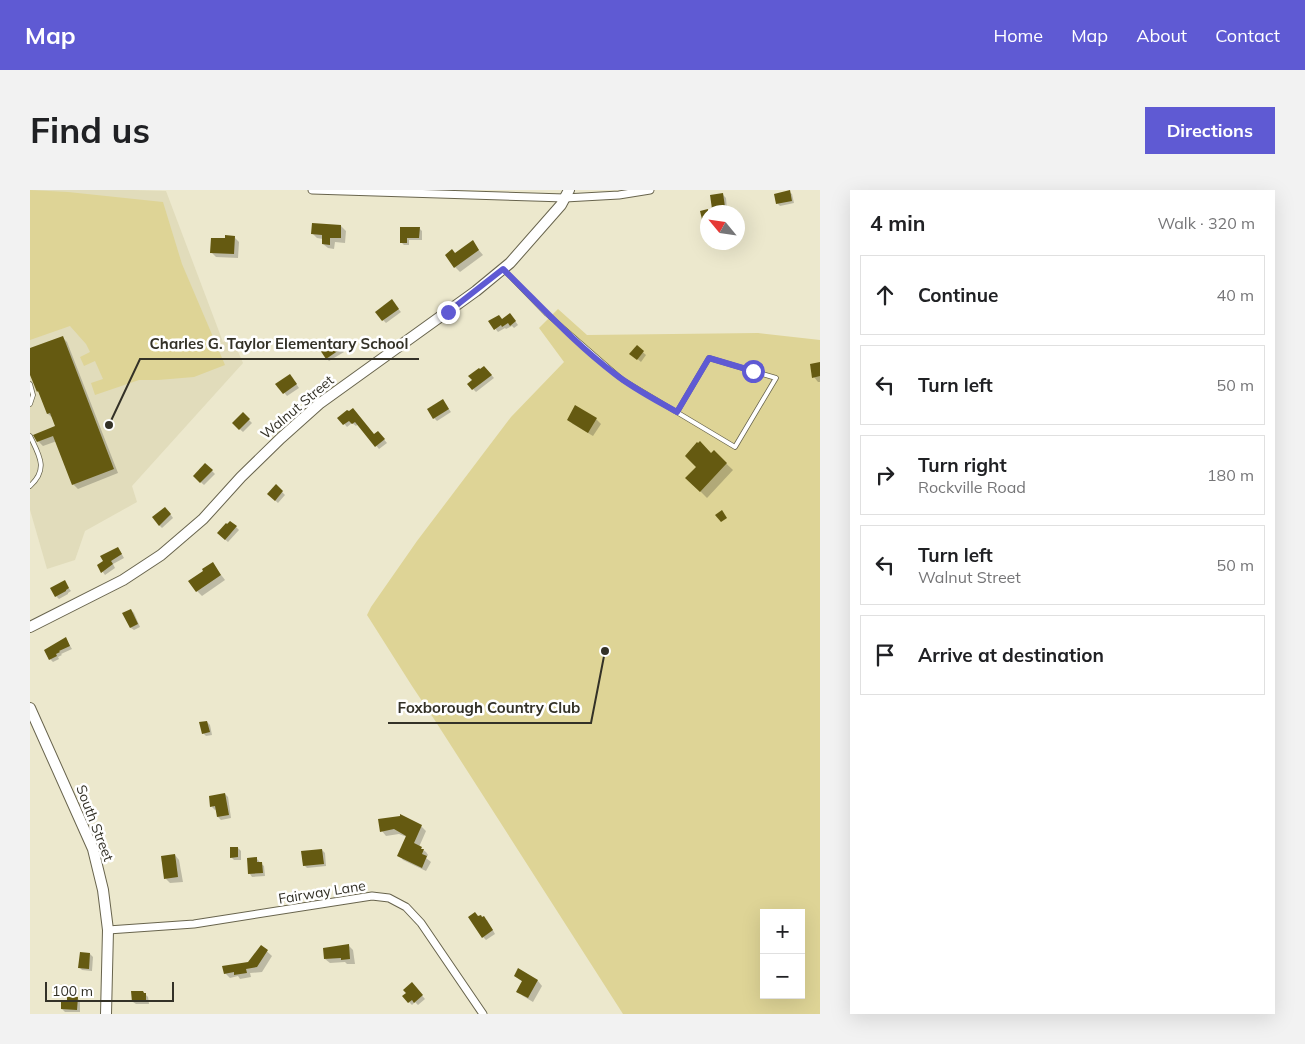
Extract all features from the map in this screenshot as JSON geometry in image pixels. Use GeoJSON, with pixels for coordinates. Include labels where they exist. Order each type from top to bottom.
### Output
{"type":"FeatureCollection","features":[{"type":"Feature","properties":{"kind":"street"},"geometry":{"type":"LineString","coordinates":[[312,190],[619,196],[650,190]]}},
{"type":"Feature","properties":{"kind":"street","name":"Walnut Street"},"geometry":{"type":"LineString","coordinates":[[30,627],[123,580],[161,555],[203,519],[280,438],[319,404],[476,292],[503,269],[567,194]]}},
{"type":"Feature","properties":{"kind":"street","name":"South Street"},"geometry":{"type":"LineString","coordinates":[[30,708],[94,849],[104,890],[108,930],[106,1014]]}},
{"type":"Feature","properties":{"kind":"street","name":"Fairway Lane"},"geometry":{"type":"LineString","coordinates":[[108,930],[194,924],[372,896],[389,898],[406,906],[421,923],[483,1014]]}},
{"type":"Feature","properties":{"kind":"lane"},"geometry":{"type":"LineString","coordinates":[[503,269],[547,314],[611,371],[623,380],[736,447],[776,378],[709,358],[677,412]]}},
{"type":"Feature","properties":{"kind":"lane"},"geometry":{"type":"LineString","coordinates":[[30,384],[33,395],[30,404]]}},
{"type":"Feature","properties":{"kind":"lane"},"geometry":{"type":"LineString","coordinates":[[30,436],[41,460],[39,477],[30,486]]}},
{"type":"Feature","properties":{"kind":"shaded area"},"geometry":{"type":"Polygon","coordinates":[[[30,190],[166,191],[223,342],[232,338],[243,363],[132,486],[137,502],[85,531],[75,560],[47,569],[30,510],[30,190]]]}},
{"type":"Feature","properties":{"kind":"shaded area"},"geometry":{"type":"Polygon","coordinates":[[[30,190],[163,202],[182,264],[225,365],[194,377],[139,380],[95,395],[91,383],[103,379],[95,361],[84,366],[80,357],[90,352],[86,344],[70,326],[30,340],[30,190]]]}},
{"type":"Feature","properties":{"kind":"shaded area"},"geometry":{"type":"Polygon","coordinates":[[[558,309],[587,335],[758,333],[820,340],[820,1014],[623,1014],[367,615],[417,541],[511,417],[564,362],[539,328],[558,309]]]}},
{"type":"Feature","properties":{"kind":"building"},"geometry":{"type":"Polygon","coordinates":[[[790,190],[792,201],[776,204],[774,194],[790,190]]]}},
{"type":"Feature","properties":{"kind":"building"},"geometry":{"type":"Polygon","coordinates":[[[723,193],[725,205],[711,205],[710,195],[723,193]]]}},
{"type":"Feature","properties":{"kind":"building"},"geometry":{"type":"Polygon","coordinates":[[[312,223],[341,225],[341,238],[330,238],[330,245],[322,244],[322,235],[311,234],[312,223]]]}},
{"type":"Feature","properties":{"kind":"building"},"geometry":{"type":"Polygon","coordinates":[[[400,227],[420,227],[419,238],[407,238],[407,243],[400,243],[400,227]]]}},
{"type":"Feature","properties":{"kind":"building"},"geometry":{"type":"Polygon","coordinates":[[[225,235],[235,236],[234,254],[210,253],[211,238],[225,238],[225,235]]]}},
{"type":"Feature","properties":{"kind":"building"},"geometry":{"type":"Polygon","coordinates":[[[473,240],[479,250],[454,268],[445,255],[452,249],[455,253],[473,240]]]}},
{"type":"Feature","properties":{"kind":"building"},"geometry":{"type":"Polygon","coordinates":[[[392,299],[399,309],[382,321],[375,312],[392,299]]]}},
{"type":"Feature","properties":{"kind":"building"},"geometry":{"type":"Polygon","coordinates":[[[510,313],[516,321],[510,326],[508,323],[494,330],[488,321],[499,315],[502,319],[510,313]]]}},
{"type":"Feature","properties":{"kind":"building"},"geometry":{"type":"Polygon","coordinates":[[[63,336],[114,469],[72,485],[53,436],[37,442],[33,435],[55,426],[50,413],[47,414],[30,375],[30,348],[63,336]]]}},
{"type":"Feature","properties":{"kind":"building"},"geometry":{"type":"Polygon","coordinates":[[[336,340],[342,348],[326,359],[320,350],[336,340]]]}},
{"type":"Feature","properties":{"kind":"building"},"geometry":{"type":"Polygon","coordinates":[[[637,345],[644,351],[637,360],[629,354],[637,345]]]}},
{"type":"Feature","properties":{"kind":"building"},"geometry":{"type":"Polygon","coordinates":[[[820,362],[820,376],[812,378],[810,364],[820,362]]]}},
{"type":"Feature","properties":{"kind":"building"},"geometry":{"type":"Polygon","coordinates":[[[484,366],[492,375],[472,390],[467,384],[472,380],[468,376],[484,366]]]}},
{"type":"Feature","properties":{"kind":"building"},"geometry":{"type":"Polygon","coordinates":[[[290,374],[297,384],[283,394],[275,384],[290,374]]]}},
{"type":"Feature","properties":{"kind":"building"},"geometry":{"type":"Polygon","coordinates":[[[443,399],[449,409],[433,419],[427,409],[443,399]]]}},
{"type":"Feature","properties":{"kind":"building"},"geometry":{"type":"Polygon","coordinates":[[[575,405],[597,418],[588,433],[567,420],[575,405]]]}},
{"type":"Feature","properties":{"kind":"building"},"geometry":{"type":"Polygon","coordinates":[[[353,408],[374,434],[378,431],[385,439],[375,447],[355,422],[352,424],[349,421],[343,425],[337,418],[353,408]]]}},
{"type":"Feature","properties":{"kind":"building"},"geometry":{"type":"Polygon","coordinates":[[[243,412],[250,419],[239,430],[232,423],[243,412]]]}},
{"type":"Feature","properties":{"kind":"building"},"geometry":{"type":"Polygon","coordinates":[[[700,441],[711,453],[714,450],[727,463],[700,492],[685,478],[696,467],[685,456],[700,441]]]}},
{"type":"Feature","properties":{"kind":"building"},"geometry":{"type":"Polygon","coordinates":[[[205,463],[213,470],[200,483],[193,476],[205,463]]]}},
{"type":"Feature","properties":{"kind":"building"},"geometry":{"type":"Polygon","coordinates":[[[276,484],[283,491],[275,501],[267,494],[276,484]]]}},
{"type":"Feature","properties":{"kind":"building"},"geometry":{"type":"Polygon","coordinates":[[[165,507],[171,514],[159,526],[152,517],[165,507]]]}},
{"type":"Feature","properties":{"kind":"building"},"geometry":{"type":"Polygon","coordinates":[[[722,510],[727,518],[721,522],[715,515],[722,510]]]}},
{"type":"Feature","properties":{"kind":"building"},"geometry":{"type":"Polygon","coordinates":[[[230,521],[237,526],[225,540],[217,533],[230,521]]]}},
{"type":"Feature","properties":{"kind":"building"},"geometry":{"type":"Polygon","coordinates":[[[118,547],[122,554],[111,561],[113,564],[101,573],[97,565],[103,561],[100,556],[118,547]]]}},
{"type":"Feature","properties":{"kind":"building"},"geometry":{"type":"Polygon","coordinates":[[[213,562],[221,575],[196,592],[188,581],[213,562]]]}},
{"type":"Feature","properties":{"kind":"building"},"geometry":{"type":"Polygon","coordinates":[[[65,580],[69,588],[55,597],[50,588],[65,580]]]}},
{"type":"Feature","properties":{"kind":"building"},"geometry":{"type":"Polygon","coordinates":[[[131,609],[138,624],[130,628],[122,613],[131,609]]]}},
{"type":"Feature","properties":{"kind":"building"},"geometry":{"type":"Polygon","coordinates":[[[66,637],[70,646],[59,651],[56,654],[57,656],[49,660],[44,650],[66,637]]]}},
{"type":"Feature","properties":{"kind":"building"},"geometry":{"type":"Polygon","coordinates":[[[207,721],[210,732],[202,734],[199,722],[207,721]]]}},
{"type":"Feature","properties":{"kind":"building"},"geometry":{"type":"Polygon","coordinates":[[[225,793],[229,815],[217,817],[215,806],[210,807],[209,796],[225,793]]]}},
{"type":"Feature","properties":{"kind":"building"},"geometry":{"type":"Polygon","coordinates":[[[400,814],[422,825],[414,843],[422,847],[421,849],[424,849],[422,854],[427,856],[422,868],[397,856],[406,836],[394,829],[380,832],[378,819],[400,816],[400,814]]]}},
{"type":"Feature","properties":{"kind":"building"},"geometry":{"type":"Polygon","coordinates":[[[230,847],[238,847],[238,857],[230,858],[230,847]]]}},
{"type":"Feature","properties":{"kind":"building"},"geometry":{"type":"Polygon","coordinates":[[[322,849],[324,864],[303,866],[301,851],[322,849]]]}},
{"type":"Feature","properties":{"kind":"building"},"geometry":{"type":"Polygon","coordinates":[[[175,854],[178,877],[164,879],[161,856],[175,854]]]}},
{"type":"Feature","properties":{"kind":"building"},"geometry":{"type":"Polygon","coordinates":[[[257,857],[257,862],[262,862],[263,873],[248,874],[247,858],[257,857]]]}},
{"type":"Feature","properties":{"kind":"building"},"geometry":{"type":"Polygon","coordinates":[[[475,912],[478,916],[484,916],[493,930],[482,938],[468,917],[475,912]]]}},
{"type":"Feature","properties":{"kind":"building"},"geometry":{"type":"Polygon","coordinates":[[[349,944],[350,959],[324,959],[323,948],[349,944]]]}},
{"type":"Feature","properties":{"kind":"building"},"geometry":{"type":"Polygon","coordinates":[[[261,945],[268,950],[257,967],[246,969],[247,973],[234,975],[234,972],[224,974],[222,966],[248,962],[261,945]]]}},
{"type":"Feature","properties":{"kind":"building"},"geometry":{"type":"Polygon","coordinates":[[[80,952],[90,953],[89,969],[78,968],[80,952]]]}},
{"type":"Feature","properties":{"kind":"building"},"geometry":{"type":"Polygon","coordinates":[[[518,968],[538,980],[528,998],[516,992],[522,981],[514,976],[518,968]]]}},
{"type":"Feature","properties":{"kind":"building"},"geometry":{"type":"Polygon","coordinates":[[[412,982],[423,995],[414,1003],[412,1000],[408,1003],[402,996],[406,993],[403,990],[412,982]]]}},
{"type":"Feature","properties":{"kind":"building"},"geometry":{"type":"Polygon","coordinates":[[[131,991],[143,991],[146,993],[146,1001],[132,1002],[131,991]]]}},
{"type":"Feature","properties":{"kind":"building"},"geometry":{"type":"Polygon","coordinates":[[[67,997],[78,997],[77,1010],[61,1009],[61,1000],[67,1000],[67,997]]]}},
{"type":"Feature","properties":{"kind":"place","name":"Charles G. Taylor Elementary School"},"geometry":{"type":"Point","coordinates":[109,425]}},
{"type":"Feature","properties":{"kind":"place","name":"Foxborough Country Club"},"geometry":{"type":"Point","coordinates":[605,651]}},
{"type":"Feature","properties":{"kind":"route"},"geometry":{"type":"LineString","coordinates":[[448,312],[503,269],[547,314],[611,371],[677,412],[709,358],[753,371]]}}]}
